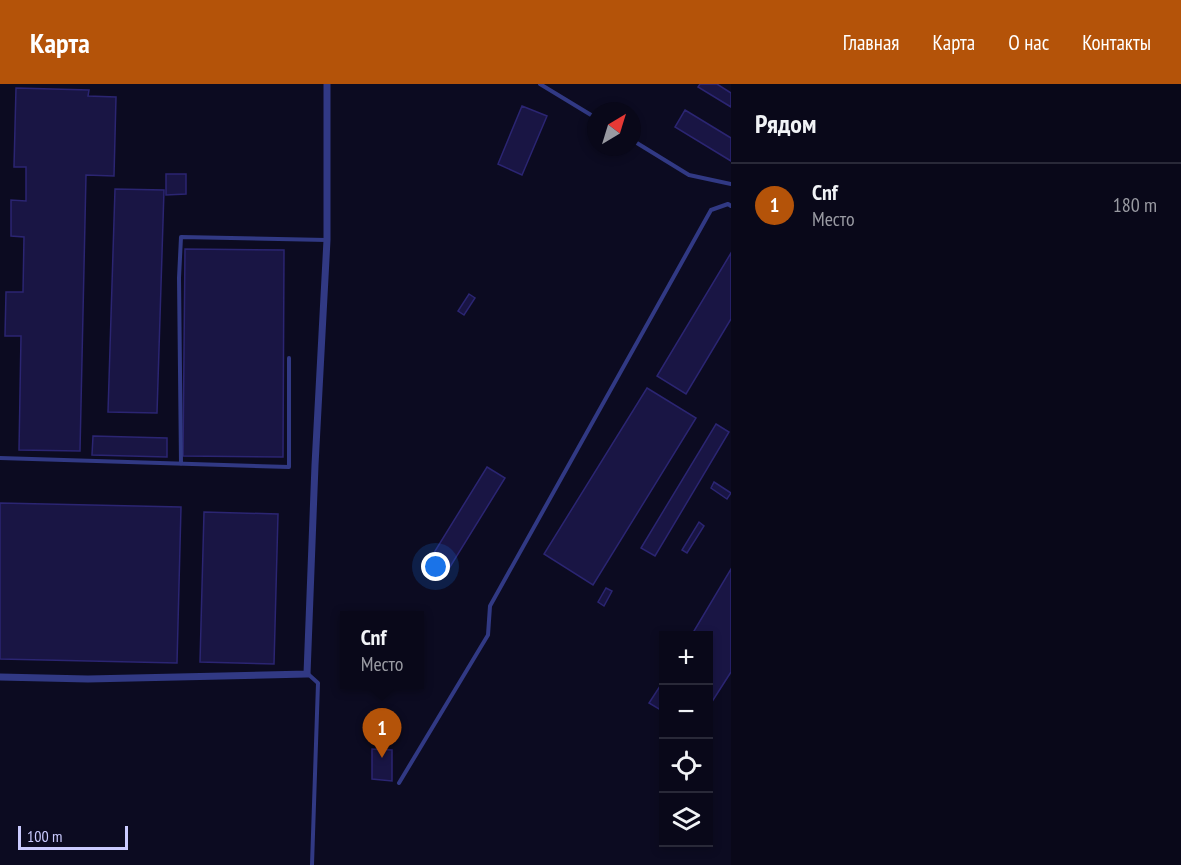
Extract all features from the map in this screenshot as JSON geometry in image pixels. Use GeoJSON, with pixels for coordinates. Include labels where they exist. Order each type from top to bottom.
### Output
{"type":"FeatureCollection","features":[{"type":"Feature","properties":{"kind":"street"},"geometry":{"type":"LineString","coordinates":[[0,677],[88,679],[307,674],[327,240],[327,84]]}},
{"type":"Feature","properties":{"kind":"lane"},"geometry":{"type":"LineString","coordinates":[[540,84],[587,113]]}},
{"type":"Feature","properties":{"kind":"lane"},"geometry":{"type":"LineString","coordinates":[[641,146],[689,175],[731,184]]}},
{"type":"Feature","properties":{"kind":"lane"},"geometry":{"type":"LineString","coordinates":[[399,783],[488,635],[490,606],[711,210],[728,204],[731,206]]}},
{"type":"Feature","properties":{"kind":"lane"},"geometry":{"type":"LineString","coordinates":[[181,464],[179,278],[181,237],[327,240]]}},
{"type":"Feature","properties":{"kind":"lane"},"geometry":{"type":"LineString","coordinates":[[0,458],[289,466],[289,358]]}},
{"type":"Feature","properties":{"kind":"lane"},"geometry":{"type":"LineString","coordinates":[[307,674],[318,683],[312,865]]}},
{"type":"Feature","properties":{"kind":"building"},"geometry":{"type":"Polygon","coordinates":[[[700,84],[717,84],[731,93],[731,107],[698,87],[700,84]]]}},
{"type":"Feature","properties":{"kind":"building"},"geometry":{"type":"Polygon","coordinates":[[[16,88],[89,90],[88,96],[116,97],[114,176],[86,175],[80,451],[19,450],[21,336],[5,336],[6,292],[23,292],[24,237],[11,236],[11,200],[26,201],[26,167],[14,167],[16,88]]]}},
{"type":"Feature","properties":{"kind":"building"},"geometry":{"type":"Polygon","coordinates":[[[522,106],[547,116],[522,175],[498,164],[522,106]]]}},
{"type":"Feature","properties":{"kind":"building"},"geometry":{"type":"Polygon","coordinates":[[[685,110],[731,138],[731,161],[675,127],[685,110]]]}},
{"type":"Feature","properties":{"kind":"building"},"geometry":{"type":"Polygon","coordinates":[[[166,174],[186,174],[186,194],[166,195],[166,174]]]}},
{"type":"Feature","properties":{"kind":"building"},"geometry":{"type":"Polygon","coordinates":[[[115,189],[164,190],[157,413],[108,412],[115,189]]]}},
{"type":"Feature","properties":{"kind":"building"},"geometry":{"type":"Polygon","coordinates":[[[185,249],[284,250],[283,457],[183,456],[185,249]]]}},
{"type":"Feature","properties":{"kind":"building"},"geometry":{"type":"Polygon","coordinates":[[[731,253],[731,319],[686,394],[657,376],[731,253]]]}},
{"type":"Feature","properties":{"kind":"building"},"geometry":{"type":"Polygon","coordinates":[[[469,294],[475,298],[464,315],[458,311],[469,294]]]}},
{"type":"Feature","properties":{"kind":"building"},"geometry":{"type":"Polygon","coordinates":[[[647,388],[696,418],[593,585],[544,554],[647,388]]]}},
{"type":"Feature","properties":{"kind":"building"},"geometry":{"type":"Polygon","coordinates":[[[716,424],[729,432],[655,556],[641,548],[716,424]]]}},
{"type":"Feature","properties":{"kind":"building"},"geometry":{"type":"Polygon","coordinates":[[[93,436],[167,438],[167,457],[92,455],[93,436]]]}},
{"type":"Feature","properties":{"kind":"building"},"geometry":{"type":"Polygon","coordinates":[[[487,467],[505,478],[445,575],[427,564],[487,467]]]}},
{"type":"Feature","properties":{"kind":"building"},"geometry":{"type":"Polygon","coordinates":[[[714,482],[731,493],[727,499],[711,488],[714,482]]]}},
{"type":"Feature","properties":{"kind":"building"},"geometry":{"type":"Polygon","coordinates":[[[0,503],[181,507],[177,663],[0,659],[0,503]]]}},
{"type":"Feature","properties":{"kind":"building"},"geometry":{"type":"Polygon","coordinates":[[[204,512],[278,514],[274,664],[200,662],[204,512]]]}},
{"type":"Feature","properties":{"kind":"building"},"geometry":{"type":"Polygon","coordinates":[[[699,522],[704,526],[687,553],[682,550],[699,522]]]}},
{"type":"Feature","properties":{"kind":"building"},"geometry":{"type":"Polygon","coordinates":[[[731,569],[731,672],[713,700],[713,631],[694,631],[731,569]]]}},
{"type":"Feature","properties":{"kind":"building"},"geometry":{"type":"Polygon","coordinates":[[[606,588],[612,591],[604,606],[598,602],[606,588]]]}},
{"type":"Feature","properties":{"kind":"building"},"geometry":{"type":"Polygon","coordinates":[[[659,688],[659,709],[649,703],[659,688]]]}},
{"type":"Feature","properties":{"kind":"building"},"geometry":{"type":"Polygon","coordinates":[[[372,749],[392,750],[392,781],[372,779],[372,749]]]}},
{"type":"Feature","properties":{"kind":"place","name":"Cnf"},"geometry":{"type":"Point","coordinates":[382,758]}}]}
